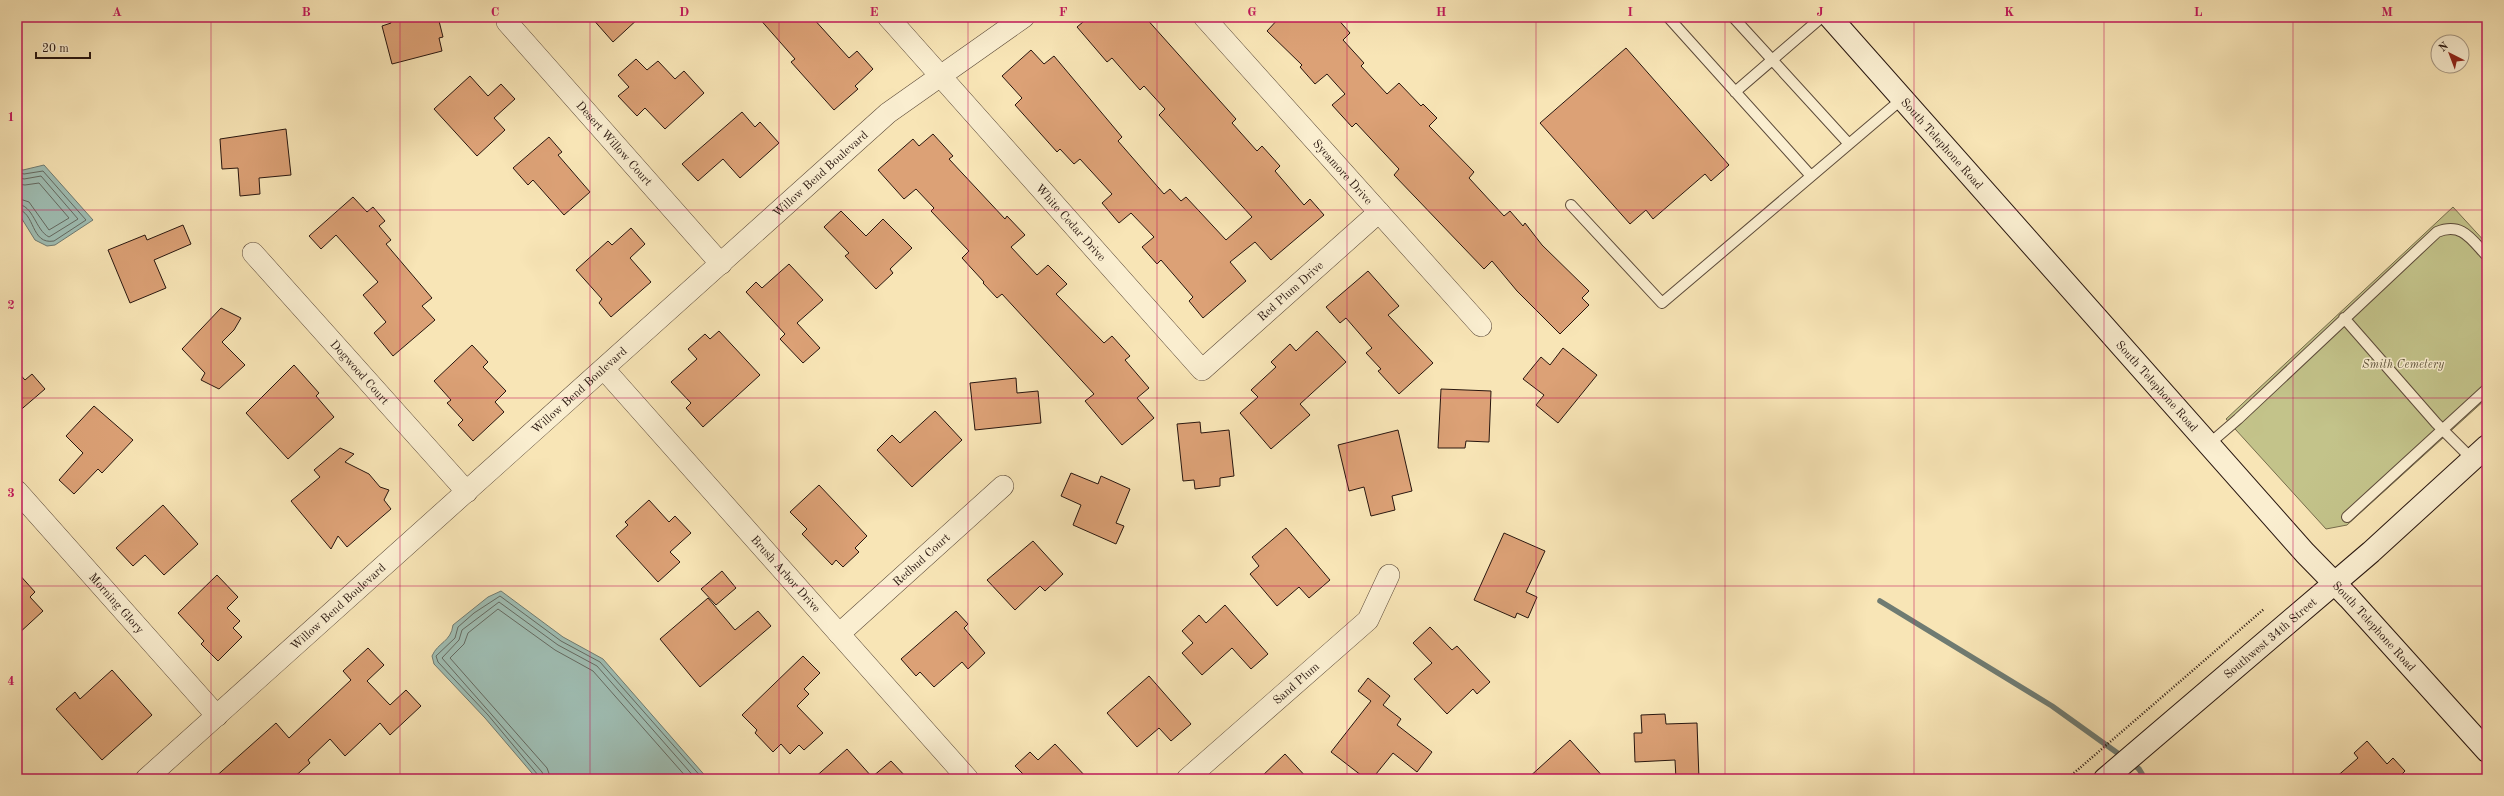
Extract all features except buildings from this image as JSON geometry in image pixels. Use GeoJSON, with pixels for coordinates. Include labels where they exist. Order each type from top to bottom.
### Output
{"type":"FeatureCollection","features":[{"type":"Feature","properties":{"kind":"main road","name":"South Telephone Road"},"geometry":{"type":"LineString","coordinates":[[1830,17],[2334,584],[2350,598],[2487,752]]}},
{"type":"Feature","properties":{"kind":"main road","name":"Southwest 34th Street"},"geometry":{"type":"LineString","coordinates":[[2105,779],[2334,584],[2480,453]]}},
{"type":"Feature","properties":{"kind":"street","name":"White Cedar Drive"},"geometry":{"type":"LineString","coordinates":[[888,17],[1202,370]]}},
{"type":"Feature","properties":{"kind":"street","name":"Willow Bend Boulevard"},"geometry":{"type":"LineString","coordinates":[[146,779],[888,113],[1024,17]]}},
{"type":"Feature","properties":{"kind":"street","name":"Sycamore Drive"},"geometry":{"type":"LineString","coordinates":[[1204,17],[1481,326]]}},
{"type":"Feature","properties":{"kind":"street","name":"Desert Willow Court"},"geometry":{"type":"LineString","coordinates":[[508,22],[720,264]]}},
{"type":"Feature","properties":{"kind":"street","name":"Red Plum Drive"},"geometry":{"type":"LineString","coordinates":[[1202,370],[1379,212]]}},
{"type":"Feature","properties":{"kind":"street","name":"Dogwood Court"},"geometry":{"type":"LineString","coordinates":[[253,253],[467,492]]}},
{"type":"Feature","properties":{"kind":"street","name":"Brush Arbor Drive"},"geometry":{"type":"LineString","coordinates":[[604,369],[968,779]]}},
{"type":"Feature","properties":{"kind":"street","name":"Redbud Court"},"geometry":{"type":"LineString","coordinates":[[839,634],[1003,486]]}},
{"type":"Feature","properties":{"kind":"street","name":"Morning Glory"},"geometry":{"type":"LineString","coordinates":[[17,491],[217,716]]}},
{"type":"Feature","properties":{"kind":"street","name":"Sand Plum"},"geometry":{"type":"LineString","coordinates":[[1187,779],[1368,620],[1389,575]]}},
{"type":"Feature","properties":{"kind":"lane"},"geometry":{"type":"LineString","coordinates":[[1668,17],[1811,176]]}},
{"type":"Feature","properties":{"kind":"lane"},"geometry":{"type":"LineString","coordinates":[[1733,17],[1849,144]]}},
{"type":"Feature","properties":{"kind":"lane"},"geometry":{"type":"LineString","coordinates":[[1735,92],[1822,17]]}},
{"type":"Feature","properties":{"kind":"lane"},"geometry":{"type":"LineString","coordinates":[[1571,205],[1661,303],[1902,99]]}},
{"type":"Feature","properties":{"kind":"lane"},"geometry":{"type":"LineString","coordinates":[[2209,444],[2238,419],[2437,232],[2447,228],[2462,230],[2487,256]]}},
{"type":"Feature","properties":{"kind":"lane"},"geometry":{"type":"LineString","coordinates":[[2344,318],[2443,430],[2480,453]]}},
{"type":"Feature","properties":{"kind":"lane"},"geometry":{"type":"LineString","coordinates":[[2347,517],[2487,389]]}},
{"type":"Feature","properties":{"kind":"path"},"geometry":{"type":"LineString","coordinates":[[2068,779],[2264,609]]}},
{"type":"Feature","properties":{"kind":"green space","name":"Smith Cemetery"},"geometry":{"type":"Polygon","coordinates":[[[2453,207],[2487,244],[2487,398],[2347,525],[2326,529],[2226,419],[2453,207]]]}},
{"type":"Feature","properties":{"kind":"water"},"geometry":{"type":"Polygon","coordinates":[[[44,165],[93,220],[55,245],[47,246],[35,240],[17,211],[17,168],[23,170],[44,165]]]}},
{"type":"Feature","properties":{"kind":"water"},"geometry":{"type":"Polygon","coordinates":[[[501,591],[563,637],[603,659],[708,779],[537,779],[485,718],[434,664],[432,656],[450,635],[453,625],[488,597],[501,591]]]}},
{"type":"Feature","properties":{"kind":"waterway"},"geometry":{"type":"LineString","coordinates":[[1880,601],[2052,706],[2123,757]]}},
{"type":"Feature","properties":{"kind":"waterway"},"geometry":{"type":"LineString","coordinates":[[2130,762],[2139,769],[2145,779]]}}]}
